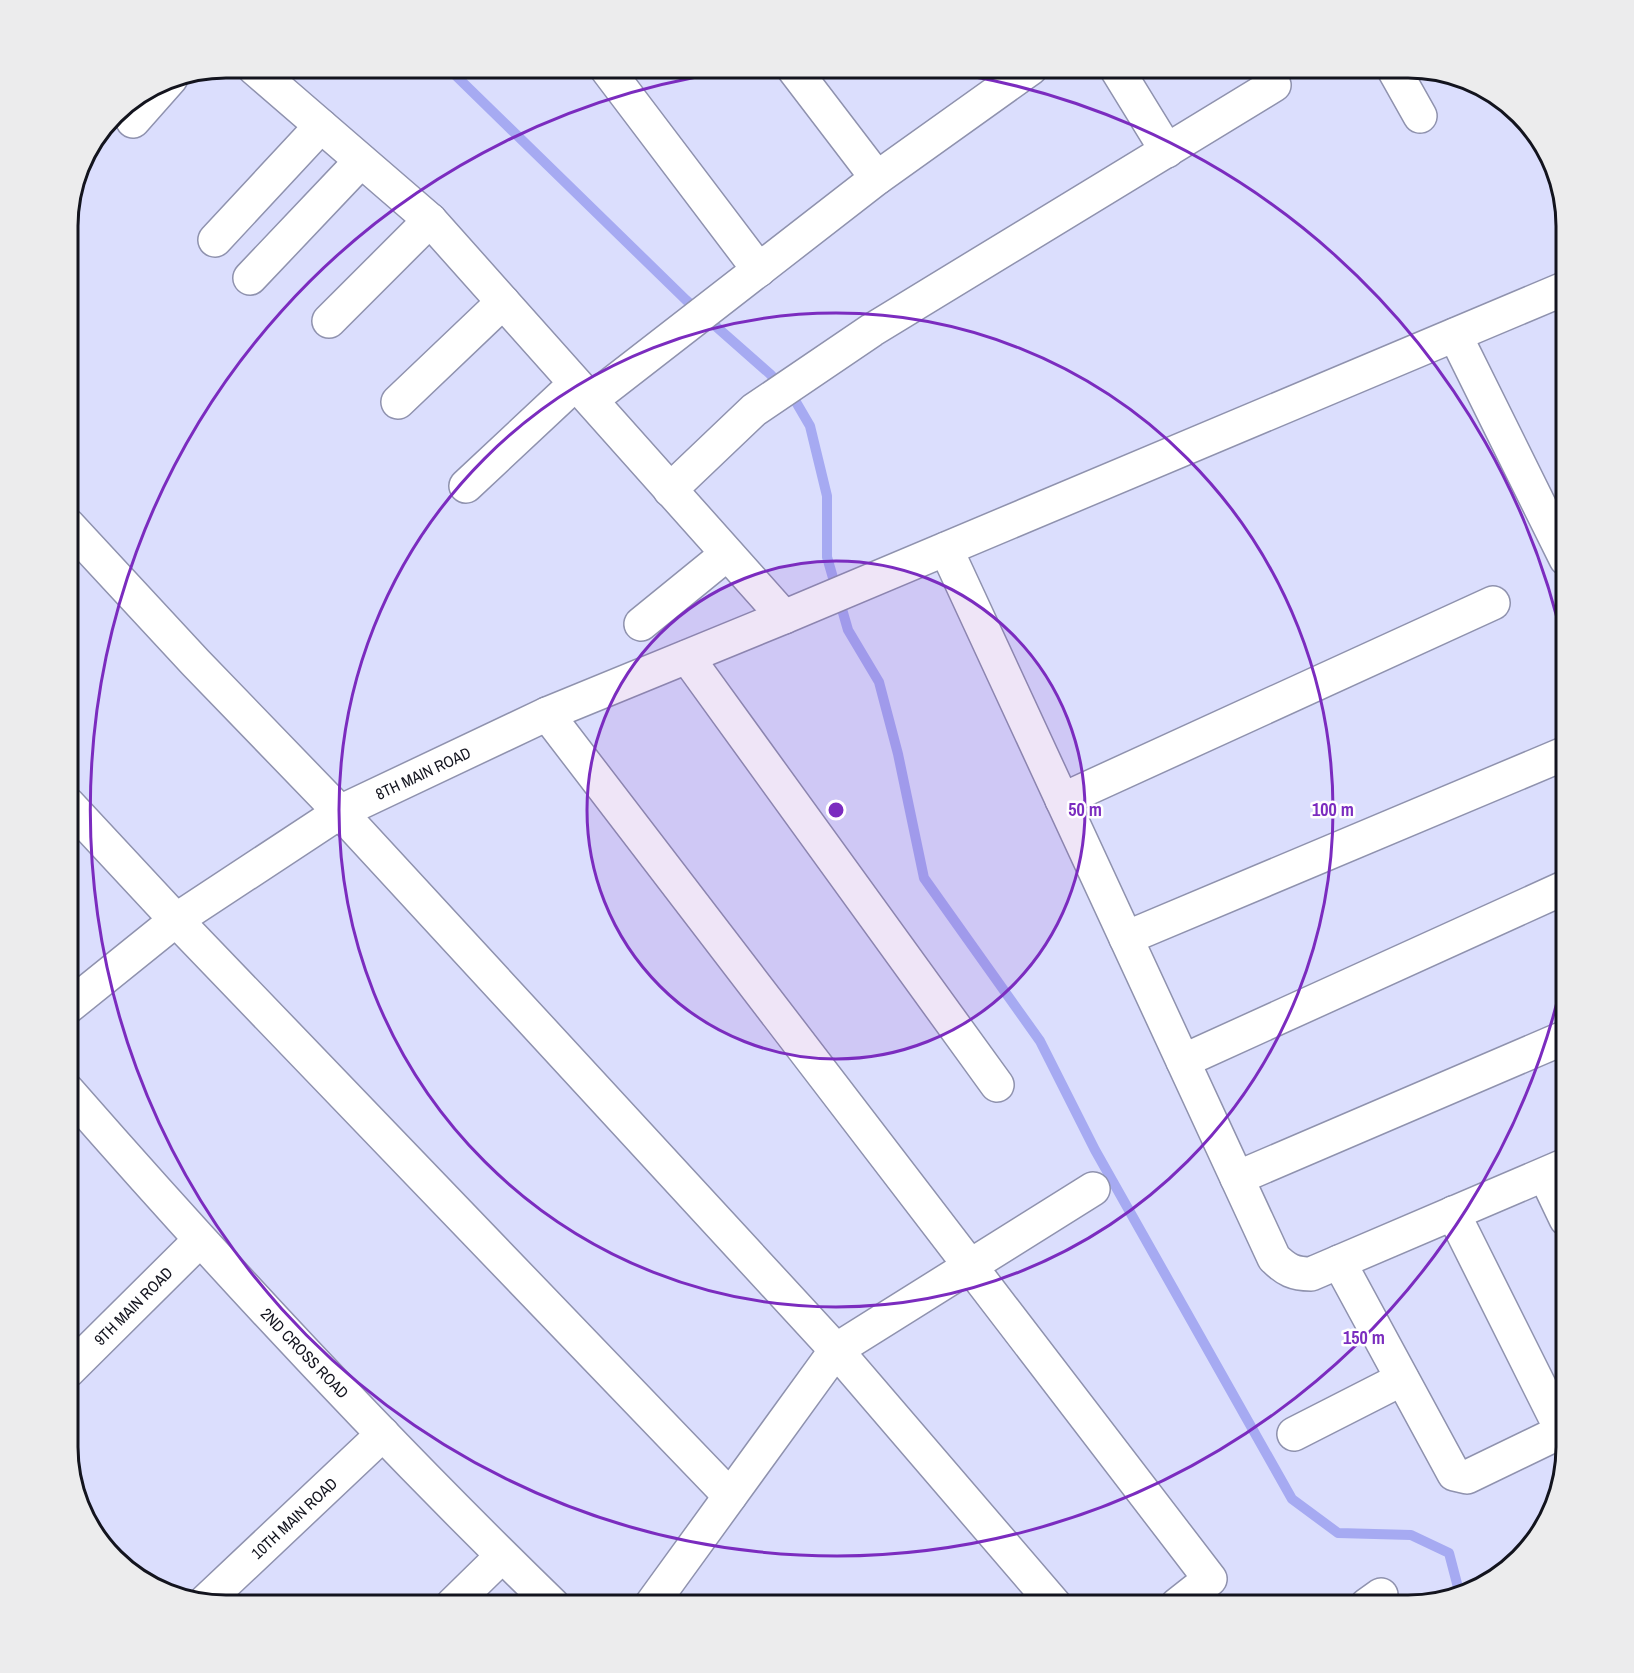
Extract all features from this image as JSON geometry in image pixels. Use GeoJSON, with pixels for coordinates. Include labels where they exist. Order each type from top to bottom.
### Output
{"type":"FeatureCollection","features":[{"type":"Feature","properties":{"kind":"street"},"geometry":{"type":"LineString","coordinates":[[266,78],[430,220],[784,618]]}},
{"type":"Feature","properties":{"kind":"street"},"geometry":{"type":"LineString","coordinates":[[614,78],[759,270]]}},
{"type":"Feature","properties":{"kind":"street"},"geometry":{"type":"LineString","coordinates":[[801,78],[877,178]]}},
{"type":"Feature","properties":{"kind":"street"},"geometry":{"type":"LineString","coordinates":[[466,486],[583,392],[678,334],[1005,78]]}},
{"type":"Feature","properties":{"kind":"street"},"geometry":{"type":"LineString","coordinates":[[1122,78],[1167,151]]}},
{"type":"Feature","properties":{"kind":"street"},"geometry":{"type":"LineString","coordinates":[[1405,78],[1420,116]]}},
{"type":"Feature","properties":{"kind":"street"},"geometry":{"type":"LineString","coordinates":[[670,490],[754,410],[872,330],[1274,86]]}},
{"type":"Feature","properties":{"kind":"street"},"geometry":{"type":"LineString","coordinates":[[134,121],[155,96]]}},
{"type":"Feature","properties":{"kind":"street"},"geometry":{"type":"LineString","coordinates":[[215,240],[321,126]]}},
{"type":"Feature","properties":{"kind":"street"},"geometry":{"type":"LineString","coordinates":[[250,278],[361,160]]}},
{"type":"Feature","properties":{"kind":"street"},"geometry":{"type":"LineString","coordinates":[[329,321],[430,220]]}},
{"type":"Feature","properties":{"kind":"street","name":"8TH MAIN ROAD"},"geometry":{"type":"LineString","coordinates":[[78,999],[176,920],[340,812],[547,714],[784,618],[1556,292]]}},
{"type":"Feature","properties":{"kind":"street"},"geometry":{"type":"LineString","coordinates":[[398,402],[503,302]]}},
{"type":"Feature","properties":{"kind":"street"},"geometry":{"type":"LineString","coordinates":[[1455,335],[1556,539]]}},
{"type":"Feature","properties":{"kind":"street"},"geometry":{"type":"LineString","coordinates":[[78,536],[195,662],[340,812],[836,1350],[1046,1595]]}},
{"type":"Feature","properties":{"kind":"street"},"geometry":{"type":"LineString","coordinates":[[946,549],[1274,1258],[1287,1270],[1298,1274],[1311,1274],[1556,1170]]}},
{"type":"Feature","properties":{"kind":"street"},"geometry":{"type":"LineString","coordinates":[[640,624],[727,554]]}},
{"type":"Feature","properties":{"kind":"street"},"geometry":{"type":"LineString","coordinates":[[1062,800],[1493,603]]}},
{"type":"Feature","properties":{"kind":"street"},"geometry":{"type":"LineString","coordinates":[[687,657],[997,1085]]}},
{"type":"Feature","properties":{"kind":"street"},"geometry":{"type":"LineString","coordinates":[[547,714],[1210,1579],[1190,1595]]}},
{"type":"Feature","properties":{"kind":"street"},"geometry":{"type":"LineString","coordinates":[[1126,938],[1556,757]]}},
{"type":"Feature","properties":{"kind":"street"},"geometry":{"type":"LineString","coordinates":[[78,815],[176,920],[730,1496]]}},
{"type":"Feature","properties":{"kind":"street"},"geometry":{"type":"LineString","coordinates":[[1183,1061],[1556,892]]}},
{"type":"Feature","properties":{"kind":"street"},"geometry":{"type":"LineString","coordinates":[[1237,1178],[1556,1041]]}},
{"type":"Feature","properties":{"kind":"street","name":"2ND CROSS ROAD"},"geometry":{"type":"LineString","coordinates":[[78,1102],[199,1241],[383,1434],[543,1595]]}},
{"type":"Feature","properties":{"kind":"street"},"geometry":{"type":"LineString","coordinates":[[658,1595],[836,1350],[1093,1189]]}},
{"type":"Feature","properties":{"kind":"street"},"geometry":{"type":"LineString","coordinates":[[1453,1213],[1556,1419]]}},
{"type":"Feature","properties":{"kind":"street","name":"9TH MAIN ROAD"},"geometry":{"type":"LineString","coordinates":[[78,1361],[199,1241]]}},
{"type":"Feature","properties":{"kind":"street"},"geometry":{"type":"LineString","coordinates":[[1339,1262],[1454,1474],[1467,1477],[1554,1435],[1556,1431]]}},
{"type":"Feature","properties":{"kind":"street"},"geometry":{"type":"LineString","coordinates":[[1294,1434],[1402,1379]]}},
{"type":"Feature","properties":{"kind":"street","name":"10TH MAIN ROAD"},"geometry":{"type":"LineString","coordinates":[[213,1595],[383,1434]]}},
{"type":"Feature","properties":{"kind":"street"},"geometry":{"type":"LineString","coordinates":[[462,1595],[502,1556]]}},
{"type":"Feature","properties":{"kind":"waterway"},"geometry":{"type":"LineString","coordinates":[[458,78],[686,300],[770,374],[796,402],[810,426],[827,496],[827,557],[848,630],[879,682],[898,754],[924,878],[1040,1041],[1095,1150],[1292,1499],[1338,1533],[1411,1535],[1449,1553],[1458,1586]]}}]}
